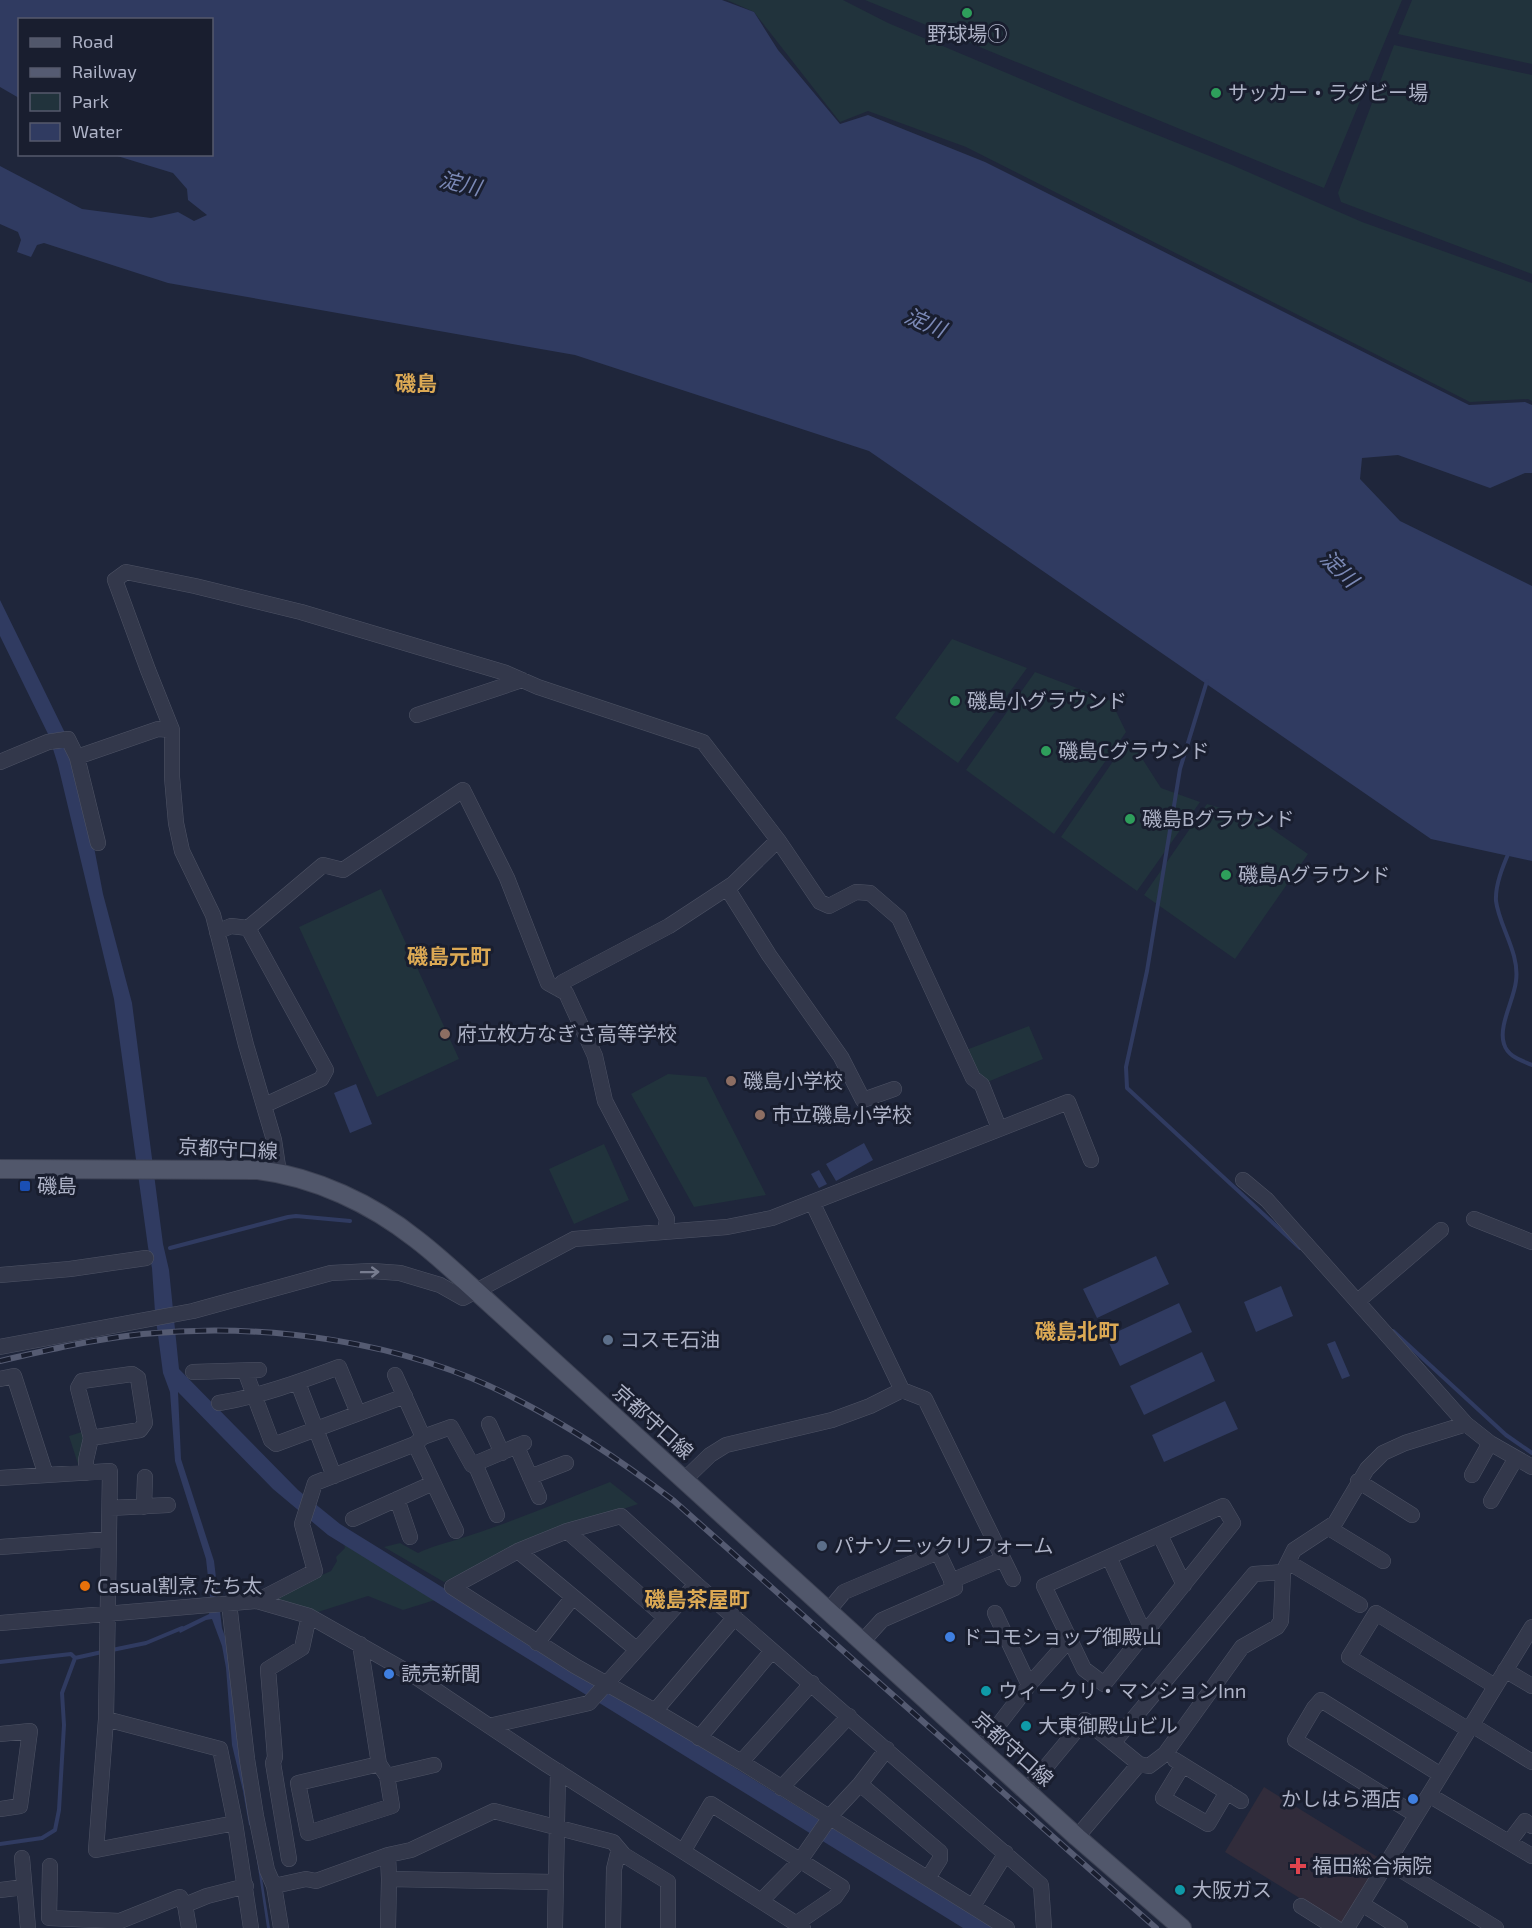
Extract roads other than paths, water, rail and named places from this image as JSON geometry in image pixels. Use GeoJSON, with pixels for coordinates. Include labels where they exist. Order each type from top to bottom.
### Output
{"type":"FeatureCollection","features":[{"type":"Feature","properties":{"kind":"main road","name":"京都守口線"},"geometry":{"type":"LineString","coordinates":[[0,1169],[258,1170],[279,1173],[348,1197],[373,1209],[416,1239],[476,1290],[1026,1791],[1182,1928]]}},
{"type":"Feature","properties":{"kind":"street"},"geometry":{"type":"LineString","coordinates":[[279,1173],[265,1105],[246,1045],[210,907],[182,851],[172,777],[172,730],[115,580],[126,572],[301,612],[506,674],[703,742],[778,840],[820,902],[829,906],[856,892],[870,893],[899,918],[973,1078],[982,1085],[999,1128]]}},
{"type":"Feature","properties":{"kind":"street"},"geometry":{"type":"LineString","coordinates":[[417,715],[522,680]]}},
{"type":"Feature","properties":{"kind":"street"},"geometry":{"type":"LineString","coordinates":[[77,757],[158,729],[172,730]]}},
{"type":"Feature","properties":{"kind":"street"},"geometry":{"type":"LineString","coordinates":[[0,762],[48,742],[68,739],[77,757],[98,843]]}},
{"type":"Feature","properties":{"kind":"street"},"geometry":{"type":"LineString","coordinates":[[217,932],[231,926],[248,928],[323,864],[343,870],[463,790],[507,878],[548,982],[566,993],[595,1056],[605,1101],[667,1219],[665,1232]]}},
{"type":"Feature","properties":{"kind":"street"},"geometry":{"type":"LineString","coordinates":[[557,988],[563,982],[669,927],[727,888],[778,840]]}},
{"type":"Feature","properties":{"kind":"street"},"geometry":{"type":"LineString","coordinates":[[727,888],[770,955],[841,1057],[863,1100],[894,1089]]}},
{"type":"Feature","properties":{"kind":"street"},"geometry":{"type":"LineString","coordinates":[[248,928],[326,1070],[321,1079],[265,1105]]}},
{"type":"Feature","properties":{"kind":"street"},"geometry":{"type":"LineString","coordinates":[[0,1347],[193,1311],[331,1273],[372,1271],[400,1273],[426,1279],[460,1297],[574,1239],[727,1227],[772,1218],[813,1204],[1068,1102],[1091,1160]]}},
{"type":"Feature","properties":{"kind":"street"},"geometry":{"type":"LineString","coordinates":[[1243,1180],[1267,1200],[1466,1424],[1490,1443],[1532,1467]]}},
{"type":"Feature","properties":{"kind":"street"},"geometry":{"type":"LineString","coordinates":[[813,1204],[902,1390],[925,1399],[1013,1579]]}},
{"type":"Feature","properties":{"kind":"street"},"geometry":{"type":"LineString","coordinates":[[1474,1219],[1532,1242]]}},
{"type":"Feature","properties":{"kind":"street"},"geometry":{"type":"LineString","coordinates":[[1358,1301],[1441,1230]]}},
{"type":"Feature","properties":{"kind":"street"},"geometry":{"type":"LineString","coordinates":[[0,1275],[70,1269],[146,1258]]}},
{"type":"Feature","properties":{"kind":"street"},"geometry":{"type":"LineString","coordinates":[[219,1403],[254,1397],[339,1367],[358,1413]]}},
{"type":"Feature","properties":{"kind":"street"},"geometry":{"type":"LineString","coordinates":[[193,1372],[252,1371],[254,1397],[271,1440],[276,1444],[405,1396]]}},
{"type":"Feature","properties":{"kind":"street"},"geometry":{"type":"LineString","coordinates":[[86,1473],[86,1460],[91,1438],[78,1388],[82,1381],[132,1374],[138,1378],[145,1423],[140,1430],[91,1438]]}},
{"type":"Feature","properties":{"kind":"street"},"geometry":{"type":"LineString","coordinates":[[395,1375],[405,1396],[433,1483],[456,1531]]}},
{"type":"Feature","properties":{"kind":"street"},"geometry":{"type":"LineString","coordinates":[[0,1379],[14,1376],[46,1475]]}},
{"type":"Feature","properties":{"kind":"street"},"geometry":{"type":"LineString","coordinates":[[298,1383],[334,1476]]}},
{"type":"Feature","properties":{"kind":"street"},"geometry":{"type":"LineString","coordinates":[[684,1480],[710,1455],[726,1445],[832,1420],[870,1406],[902,1390]]}},
{"type":"Feature","properties":{"kind":"street"},"geometry":{"type":"LineString","coordinates":[[489,1424],[502,1454]]}},
{"type":"Feature","properties":{"kind":"street"},"geometry":{"type":"LineString","coordinates":[[1026,1791],[1085,1720],[1139,1764],[1149,1766],[1165,1754],[1242,1647],[1276,1627],[1281,1621],[1285,1567],[1294,1550],[1335,1523],[1367,1469],[1383,1453],[1405,1443],[1466,1424]]}},
{"type":"Feature","properties":{"kind":"street"},"geometry":{"type":"LineString","coordinates":[[257,1601],[315,1571],[302,1524],[315,1483],[451,1427],[472,1465],[521,1445],[530,1477],[539,1497]]}},
{"type":"Feature","properties":{"kind":"street"},"geometry":{"type":"LineString","coordinates":[[1472,1475],[1490,1443]]}},
{"type":"Feature","properties":{"kind":"street"},"geometry":{"type":"LineString","coordinates":[[1491,1501],[1516,1458]]}},
{"type":"Feature","properties":{"kind":"street"},"geometry":{"type":"LineString","coordinates":[[530,1477],[566,1463]]}},
{"type":"Feature","properties":{"kind":"street"},"geometry":{"type":"LineString","coordinates":[[475,1464],[497,1515]]}},
{"type":"Feature","properties":{"kind":"street"},"geometry":{"type":"LineString","coordinates":[[0,1478],[110,1471],[106,1719],[96,1850],[235,1823]]}},
{"type":"Feature","properties":{"kind":"street"},"geometry":{"type":"LineString","coordinates":[[144,1506],[145,1477]]}},
{"type":"Feature","properties":{"kind":"street"},"geometry":{"type":"LineString","coordinates":[[1358,1481],[1412,1515]]}},
{"type":"Feature","properties":{"kind":"street"},"geometry":{"type":"LineString","coordinates":[[353,1519],[433,1483]]}},
{"type":"Feature","properties":{"kind":"street"},"geometry":{"type":"LineString","coordinates":[[398,1499],[410,1537]]}},
{"type":"Feature","properties":{"kind":"street"},"geometry":{"type":"LineString","coordinates":[[110,1508],[168,1505]]}},
{"type":"Feature","properties":{"kind":"street"},"geometry":{"type":"LineString","coordinates":[[1223,1506],[1233,1523],[1104,1684],[1084,1669],[1044,1587],[1109,1557],[1223,1506]]}},
{"type":"Feature","properties":{"kind":"street"},"geometry":{"type":"LineString","coordinates":[[1007,1928],[928,1878],[829,1821],[741,1762],[537,1643],[452,1587],[518,1551],[567,1531],[621,1516],[1041,1885],[1044,1928]]}},
{"type":"Feature","properties":{"kind":"street"},"geometry":{"type":"LineString","coordinates":[[1329,1528],[1383,1561]]}},
{"type":"Feature","properties":{"kind":"street"},"geometry":{"type":"LineString","coordinates":[[567,1531],[665,1617]]}},
{"type":"Feature","properties":{"kind":"street"},"geometry":{"type":"LineString","coordinates":[[1160,1534],[1184,1585]]}},
{"type":"Feature","properties":{"kind":"street"},"geometry":{"type":"LineString","coordinates":[[0,1547],[109,1539]]}},
{"type":"Feature","properties":{"kind":"street"},"geometry":{"type":"LineString","coordinates":[[518,1551],[636,1649]]}},
{"type":"Feature","properties":{"kind":"street"},"geometry":{"type":"LineString","coordinates":[[828,1611],[844,1592],[938,1552],[955,1588],[882,1620],[862,1642]]}},
{"type":"Feature","properties":{"kind":"street"},"geometry":{"type":"LineString","coordinates":[[1109,1557],[1144,1633]]}},
{"type":"Feature","properties":{"kind":"street"},"geometry":{"type":"LineString","coordinates":[[951,1581],[1004,1558]]}},
{"type":"Feature","properties":{"kind":"street"},"geometry":{"type":"LineString","coordinates":[[1113,1743],[1254,1574],[1285,1567],[1360,1605]]}},
{"type":"Feature","properties":{"kind":"street"},"geometry":{"type":"LineString","coordinates":[[489,1726],[590,1704],[636,1649],[696,1584]]}},
{"type":"Feature","properties":{"kind":"street"},"geometry":{"type":"LineString","coordinates":[[537,1643],[573,1597]]}},
{"type":"Feature","properties":{"kind":"street"},"geometry":{"type":"LineString","coordinates":[[0,1623],[257,1601],[309,1616],[413,1675],[800,1926],[835,1897],[842,1887],[801,1859],[732,1825],[711,1804],[684,1850]]}},
{"type":"Feature","properties":{"kind":"street"},"geometry":{"type":"LineString","coordinates":[[229,1603],[256,1816],[267,1870],[274,1886],[281,1928]]}},
{"type":"Feature","properties":{"kind":"street"},"geometry":{"type":"LineString","coordinates":[[995,1612],[1029,1685]]}},
{"type":"Feature","properties":{"kind":"street"},"geometry":{"type":"LineString","coordinates":[[1495,1686],[1376,1613],[1350,1657],[1532,1762]]}},
{"type":"Feature","properties":{"kind":"street"},"geometry":{"type":"LineString","coordinates":[[289,1859],[273,1763],[268,1669],[302,1648],[309,1616]]}},
{"type":"Feature","properties":{"kind":"street"},"geometry":{"type":"LineString","coordinates":[[655,1711],[735,1617]]}},
{"type":"Feature","properties":{"kind":"street"},"geometry":{"type":"LineString","coordinates":[[1347,1928],[1532,1627]]}},
{"type":"Feature","properties":{"kind":"street"},"geometry":{"type":"LineString","coordinates":[[980,1749],[1029,1685],[1069,1640]]}},
{"type":"Feature","properties":{"kind":"street"},"geometry":{"type":"LineString","coordinates":[[360,1644],[383,1770],[392,1806],[308,1833],[298,1783],[383,1770],[434,1765]]}},
{"type":"Feature","properties":{"kind":"street"},"geometry":{"type":"LineString","coordinates":[[699,1738],[772,1650]]}},
{"type":"Feature","properties":{"kind":"street"},"geometry":{"type":"LineString","coordinates":[[1505,1670],[1532,1686]]}},
{"type":"Feature","properties":{"kind":"street"},"geometry":{"type":"LineString","coordinates":[[741,1762],[812,1683]]}},
{"type":"Feature","properties":{"kind":"street"},"geometry":{"type":"LineString","coordinates":[[1416,1815],[1295,1740],[1314,1708],[1321,1700],[1441,1775]]}},
{"type":"Feature","properties":{"kind":"street"},"geometry":{"type":"LineString","coordinates":[[781,1788],[849,1716]]}},
{"type":"Feature","properties":{"kind":"street"},"geometry":{"type":"LineString","coordinates":[[106,1719],[220,1749],[246,1886],[251,1928]]}},
{"type":"Feature","properties":{"kind":"street"},"geometry":{"type":"LineString","coordinates":[[0,1809],[20,1806],[30,1731],[1,1729]]}},
{"type":"Feature","properties":{"kind":"street"},"geometry":{"type":"LineString","coordinates":[[762,1900],[801,1859],[833,1813],[860,1784],[887,1749]]}},
{"type":"Feature","properties":{"kind":"street"},"geometry":{"type":"LineString","coordinates":[[1165,1754],[1241,1801]]}},
{"type":"Feature","properties":{"kind":"street"},"geometry":{"type":"LineString","coordinates":[[1077,1837],[1139,1764]]}},
{"type":"Feature","properties":{"kind":"street"},"geometry":{"type":"LineString","coordinates":[[1183,1765],[1163,1798],[1208,1824],[1227,1792]]}},
{"type":"Feature","properties":{"kind":"street"},"geometry":{"type":"LineString","coordinates":[[555,1928],[558,1771]]}},
{"type":"Feature","properties":{"kind":"street"},"geometry":{"type":"LineString","coordinates":[[860,1784],[940,1852],[940,1859],[928,1878]]}},
{"type":"Feature","properties":{"kind":"street"},"geometry":{"type":"LineString","coordinates":[[1429,1795],[1532,1856]]}},
{"type":"Feature","properties":{"kind":"street"},"geometry":{"type":"LineString","coordinates":[[274,1886],[306,1879],[315,1881],[388,1855],[411,1850],[494,1811],[613,1842],[624,1855],[668,1882],[668,1928]]}},
{"type":"Feature","properties":{"kind":"street"},"geometry":{"type":"LineString","coordinates":[[1509,1842],[1525,1821],[1532,1826]]}},
{"type":"Feature","properties":{"kind":"street"},"geometry":{"type":"LineString","coordinates":[[613,1928],[614,1869],[619,1849]]}},
{"type":"Feature","properties":{"kind":"street"},"geometry":{"type":"LineString","coordinates":[[973,1906],[1006,1853]]}},
{"type":"Feature","properties":{"kind":"street"},"geometry":{"type":"LineString","coordinates":[[388,1855],[388,1928]]}},
{"type":"Feature","properties":{"kind":"street"},"geometry":{"type":"LineString","coordinates":[[22,1858],[28,1928]]}},
{"type":"Feature","properties":{"kind":"street"},"geometry":{"type":"LineString","coordinates":[[1388,1862],[1496,1928]]}},
{"type":"Feature","properties":{"kind":"street"},"geometry":{"type":"LineString","coordinates":[[50,1866],[49,1918],[120,1921],[124,1924],[180,1897],[185,1905],[189,1928]]}},
{"type":"Feature","properties":{"kind":"street"},"geometry":{"type":"LineString","coordinates":[[389,1879],[556,1882]]}},
{"type":"Feature","properties":{"kind":"street"},"geometry":{"type":"LineString","coordinates":[[185,1905],[207,1896],[246,1886]]}},
{"type":"Feature","properties":{"kind":"street"},"geometry":{"type":"LineString","coordinates":[[0,1890],[24,1887]]}},
{"type":"Feature","properties":{"kind":"street"},"geometry":{"type":"LineString","coordinates":[[1362,1904],[1400,1928]]}},
{"type":"Feature","properties":{"kind":"street"},"geometry":{"type":"LineString","coordinates":[[1300,1906],[1336,1928]]}},
{"type":"Feature","properties":{"kind":"water","name":"淀川"},"geometry":{"type":"Polygon","coordinates":[[[0,0],[722,0],[754,12],[778,50],[840,124],[868,115],[985,162],[1469,405],[1525,402],[1532,405],[1532,473],[1525,473],[1490,488],[1398,455],[1362,458],[1360,479],[1400,521],[1532,586],[1532,861],[1431,839],[869,451],[575,355],[168,283],[44,243],[37,245],[31,257],[17,252],[21,240],[18,232],[0,224],[0,166],[82,209],[151,218],[178,212],[194,221],[207,215],[188,200],[187,189],[173,173],[117,156],[213,156],[213,18],[18,18],[18,97],[0,87],[0,0]]]}},
{"type":"Feature","properties":{"kind":"water"},"geometry":{"type":"Polygon","coordinates":[[[0,600],[65,733],[94,847],[103,894],[132,1003],[163,1244],[169,1270],[179,1369],[298,1490],[340,1524],[994,1928],[963,1928],[328,1535],[273,1489],[178,1392],[181,1459],[214,1561],[222,1628],[228,1645],[236,1698],[238,1747],[247,1783],[270,1928],[267,1928],[252,1827],[249,1825],[232,1745],[222,1646],[212,1619],[180,1633],[178,1629],[209,1614],[210,1595],[206,1559],[175,1461],[170,1392],[163,1373],[152,1268],[114,999],[58,765],[49,736],[0,636],[0,600]]]}},
{"type":"Feature","properties":{"kind":"water"},"geometry":{"type":"Polygon","coordinates":[[[356,1084],[372,1124],[350,1133],[334,1093],[356,1084]]]}},
{"type":"Feature","properties":{"kind":"water"},"geometry":{"type":"Polygon","coordinates":[[[864,1143],[873,1160],[836,1181],[826,1164],[864,1143]]]}},
{"type":"Feature","properties":{"kind":"water"},"geometry":{"type":"Polygon","coordinates":[[[819,1170],[827,1184],[819,1188],[811,1174],[819,1170]]]}},
{"type":"Feature","properties":{"kind":"water"},"geometry":{"type":"Polygon","coordinates":[[[1156,1256],[1169,1284],[1097,1318],[1083,1289],[1156,1256]]]}},
{"type":"Feature","properties":{"kind":"water"},"geometry":{"type":"Polygon","coordinates":[[[1281,1286],[1293,1316],[1256,1332],[1244,1302],[1281,1286]]]}},
{"type":"Feature","properties":{"kind":"water"},"geometry":{"type":"Polygon","coordinates":[[[1179,1303],[1192,1332],[1120,1366],[1106,1337],[1179,1303]]]}},
{"type":"Feature","properties":{"kind":"water"},"geometry":{"type":"Polygon","coordinates":[[[1335,1341],[1350,1376],[1342,1379],[1327,1344],[1335,1341]]]}},
{"type":"Feature","properties":{"kind":"water"},"geometry":{"type":"Polygon","coordinates":[[[1202,1352],[1215,1381],[1144,1415],[1130,1386],[1202,1352]]]}},
{"type":"Feature","properties":{"kind":"water"},"geometry":{"type":"Polygon","coordinates":[[[1225,1401],[1238,1429],[1164,1462],[1152,1435],[1225,1401]]]}},
{"type":"Feature","properties":{"kind":"waterway"},"geometry":{"type":"LineString","coordinates":[[1207,681],[1180,769],[1147,971],[1126,1067],[1127,1088],[1300,1248]]}},
{"type":"Feature","properties":{"kind":"waterway"},"geometry":{"type":"LineString","coordinates":[[1509,852],[1496,895],[1498,910],[1515,960],[1516,971],[1515,988],[1503,1029],[1503,1037],[1506,1048],[1515,1058],[1532,1065]]}},
{"type":"Feature","properties":{"kind":"waterway"},"geometry":{"type":"LineString","coordinates":[[170,1248],[288,1217],[350,1221]]}},
{"type":"Feature","properties":{"kind":"waterway"},"geometry":{"type":"LineString","coordinates":[[1393,1331],[1506,1435],[1532,1453]]}},
{"type":"Feature","properties":{"kind":"waterway"},"geometry":{"type":"LineString","coordinates":[[112,1650],[146,1643],[182,1628]]}},
{"type":"Feature","properties":{"kind":"waterway"},"geometry":{"type":"LineString","coordinates":[[0,1844],[42,1838],[55,1830],[59,1810],[64,1725],[62,1693],[75,1658],[102,1652]]}},
{"type":"Feature","properties":{"kind":"waterway"},"geometry":{"type":"LineString","coordinates":[[0,1662],[71,1654],[75,1658]]}},
{"type":"Feature","properties":{"kind":"railway"},"geometry":{"type":"LineString","coordinates":[[0,1361],[89,1342],[143,1334],[189,1331],[285,1334],[333,1340],[427,1362],[472,1378],[514,1398],[596,1446],[674,1501],[1156,1928]]}},
{"type":"Feature","properties":{"kind":"place","name":"野球場①"},"geometry":{"type":"Point","coordinates":[967,13]}},
{"type":"Feature","properties":{"kind":"place","name":"サッカー・ラグビー場"},"geometry":{"type":"Point","coordinates":[1216,93]}},
{"type":"Feature","properties":{"kind":"place","name":"磯島小グラウンド"},"geometry":{"type":"Point","coordinates":[955,701]}},
{"type":"Feature","properties":{"kind":"place","name":"磯島Cグラウンド"},"geometry":{"type":"Point","coordinates":[1046,751]}},
{"type":"Feature","properties":{"kind":"place","name":"磯島Bグラウンド"},"geometry":{"type":"Point","coordinates":[1130,819]}},
{"type":"Feature","properties":{"kind":"place","name":"磯島Aグラウンド"},"geometry":{"type":"Point","coordinates":[1226,875]}},
{"type":"Feature","properties":{"kind":"place","name":"府立枚方なぎさ高等学校"},"geometry":{"type":"Point","coordinates":[445,1034]}},
{"type":"Feature","properties":{"kind":"place","name":"磯島小学校"},"geometry":{"type":"Point","coordinates":[731,1081]}},
{"type":"Feature","properties":{"kind":"place","name":"市立磯島小学校"},"geometry":{"type":"Point","coordinates":[760,1115]}},
{"type":"Feature","properties":{"kind":"place","name":"磯島"},"geometry":{"type":"Point","coordinates":[25,1186]}},
{"type":"Feature","properties":{"kind":"place","name":"コスモ石油"},"geometry":{"type":"Point","coordinates":[608,1340]}},
{"type":"Feature","properties":{"kind":"place","name":"パナソニックリフォーム"},"geometry":{"type":"Point","coordinates":[822,1546]}},
{"type":"Feature","properties":{"kind":"place","name":"Casual割烹 たち太"},"geometry":{"type":"Point","coordinates":[85,1586]}},
{"type":"Feature","properties":{"kind":"place","name":"ドコモショップ御殿山"},"geometry":{"type":"Point","coordinates":[950,1637]}},
{"type":"Feature","properties":{"kind":"place","name":"読売新聞"},"geometry":{"type":"Point","coordinates":[389,1674]}},
{"type":"Feature","properties":{"kind":"place","name":"ウィークリ・マンションInn"},"geometry":{"type":"Point","coordinates":[986,1691]}},
{"type":"Feature","properties":{"kind":"place","name":"大東御殿山ビル"},"geometry":{"type":"Point","coordinates":[1026,1726]}},
{"type":"Feature","properties":{"kind":"place","name":"かしはら酒店"},"geometry":{"type":"Point","coordinates":[1413,1799]}},
{"type":"Feature","properties":{"kind":"place","name":"福田総合病院"},"geometry":{"type":"Point","coordinates":[1298,1866]}},
{"type":"Feature","properties":{"kind":"place","name":"大阪ガス"},"geometry":{"type":"Point","coordinates":[1180,1890]}},
{"type":"Feature","properties":{"kind":"district","name":"磯島"},"geometry":{"type":"Point","coordinates":[416,384]}},
{"type":"Feature","properties":{"kind":"district","name":"磯島元町"},"geometry":{"type":"Point","coordinates":[449,957]}},
{"type":"Feature","properties":{"kind":"district","name":"磯島北町"},"geometry":{"type":"Point","coordinates":[1077,1332]}},
{"type":"Feature","properties":{"kind":"district","name":"磯島茶屋町"},"geometry":{"type":"Point","coordinates":[697,1600]}}]}
